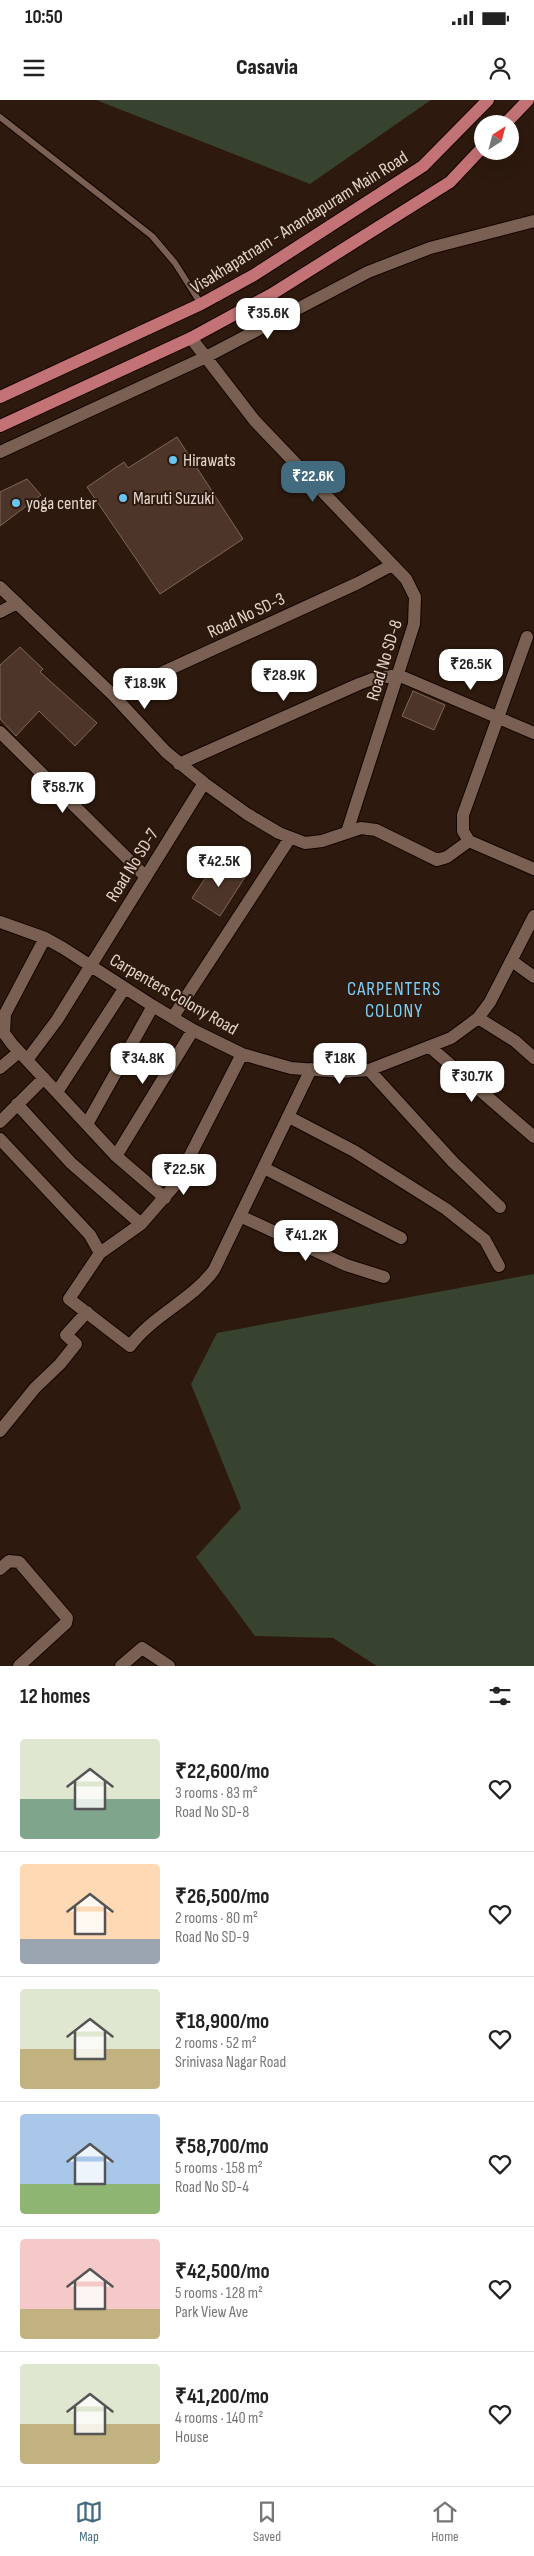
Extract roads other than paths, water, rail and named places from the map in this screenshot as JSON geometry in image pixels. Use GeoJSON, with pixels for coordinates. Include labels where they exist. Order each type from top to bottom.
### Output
{"type":"FeatureCollection","features":[{"type":"Feature","properties":{"kind":"main road","name":"Visakhapatnam - Anandapuram Main Road"},"geometry":{"type":"LineString","coordinates":[[0,397],[201,304],[254,275],[422,166],[488,100]]}},
{"type":"Feature","properties":{"kind":"main road"},"geometry":{"type":"LineString","coordinates":[[514,115],[528,100]]}},
{"type":"Feature","properties":{"kind":"main road"},"geometry":{"type":"LineString","coordinates":[[0,426],[191,338],[272,294],[450,182],[474,156]]}},
{"type":"Feature","properties":{"kind":"street"},"geometry":{"type":"LineString","coordinates":[[0,452],[206,357],[368,272],[430,248],[534,221]]}},
{"type":"Feature","properties":{"kind":"street","name":"Road No SD-8"},"geometry":{"type":"LineString","coordinates":[[191,338],[255,421],[411,587],[416,609],[414,624],[348,832]]}},
{"type":"Feature","properties":{"kind":"street","name":"Road No SD-3"},"geometry":{"type":"LineString","coordinates":[[113,695],[358,583],[392,565]]}},
{"type":"Feature","properties":{"kind":"street"},"geometry":{"type":"LineString","coordinates":[[0,587],[113,695],[179,764],[247,814],[290,838],[305,843],[322,842],[361,828],[376,830],[438,860],[447,857],[469,841]]}},
{"type":"Feature","properties":{"kind":"street"},"geometry":{"type":"LineString","coordinates":[[0,612],[17,603]]}},
{"type":"Feature","properties":{"kind":"street"},"geometry":{"type":"LineString","coordinates":[[527,637],[463,815],[462,831],[469,841],[534,869]]}},
{"type":"Feature","properties":{"kind":"street"},"geometry":{"type":"LineString","coordinates":[[179,764],[359,684],[375,678],[398,675],[534,733]]}},
{"type":"Feature","properties":{"kind":"street"},"geometry":{"type":"LineString","coordinates":[[0,732],[146,877]]}},
{"type":"Feature","properties":{"kind":"street","name":"Road No SD-7"},"geometry":{"type":"LineString","coordinates":[[0,1068],[23,1056],[57,1020],[204,783]]}},
{"type":"Feature","properties":{"kind":"street"},"geometry":{"type":"LineString","coordinates":[[173,1017],[290,838]]}},
{"type":"Feature","properties":{"kind":"street","name":"Carpenters Colony Road"},"geometry":{"type":"LineString","coordinates":[[1,924],[45,938],[193,1030],[242,1054],[291,1068],[341,1072],[369,1070],[430,1047],[451,1038],[478,1018],[490,1002],[534,916]]}},
{"type":"Feature","properties":{"kind":"street"},"geometry":{"type":"LineString","coordinates":[[45,938],[5,1014],[2,1034],[116,1156],[165,1198]]}},
{"type":"Feature","properties":{"kind":"street"},"geometry":{"type":"LineString","coordinates":[[512,961],[534,977]]}},
{"type":"Feature","properties":{"kind":"street"},"geometry":{"type":"LineString","coordinates":[[57,1092],[124,988]]}},
{"type":"Feature","properties":{"kind":"street"},"geometry":{"type":"LineString","coordinates":[[86,1124],[153,1006]]}},
{"type":"Feature","properties":{"kind":"street"},"geometry":{"type":"LineString","coordinates":[[478,1018],[514,1041],[534,1058]]}},
{"type":"Feature","properties":{"kind":"street"},"geometry":{"type":"LineString","coordinates":[[116,1156],[193,1030]]}},
{"type":"Feature","properties":{"kind":"street"},"geometry":{"type":"LineString","coordinates":[[430,1047],[534,1137]]}},
{"type":"Feature","properties":{"kind":"street"},"geometry":{"type":"LineString","coordinates":[[242,1054],[175,1185],[141,1224],[100,1253],[69,1299],[130,1346],[144,1329],[210,1276],[311,1070]]}},
{"type":"Feature","properties":{"kind":"street"},"geometry":{"type":"LineString","coordinates":[[369,1070],[453,1162],[500,1207]]}},
{"type":"Feature","properties":{"kind":"street"},"geometry":{"type":"LineString","coordinates":[[0,1122],[44,1078]]}},
{"type":"Feature","properties":{"kind":"street"},"geometry":{"type":"LineString","coordinates":[[17,1104],[71,1163],[141,1224]]}},
{"type":"Feature","properties":{"kind":"street"},"geometry":{"type":"LineString","coordinates":[[289,1117],[354,1151],[446,1209],[485,1240],[498,1266]]}},
{"type":"Feature","properties":{"kind":"street"},"geometry":{"type":"LineString","coordinates":[[0,1138],[90,1235],[100,1253]]}},
{"type":"Feature","properties":{"kind":"street"},"geometry":{"type":"LineString","coordinates":[[264,1168],[401,1238]]}},
{"type":"Feature","properties":{"kind":"street"},"geometry":{"type":"LineString","coordinates":[[240,1216],[346,1265],[384,1276]]}},
{"type":"Feature","properties":{"kind":"street"},"geometry":{"type":"LineString","coordinates":[[0,1431],[35,1388],[60,1364],[76,1344],[66,1334],[87,1312]]}},
{"type":"Feature","properties":{"kind":"street"},"geometry":{"type":"LineString","coordinates":[[0,1569],[9,1560],[19,1562],[67,1618],[66,1623],[19,1666]]}},
{"type":"Feature","properties":{"kind":"street"},"geometry":{"type":"LineString","coordinates":[[121,1666],[142,1648],[169,1666]]}},
{"type":"Feature","properties":{"kind":"lane"},"geometry":{"type":"LineString","coordinates":[[0,117],[152,236],[175,263],[201,304]]}},
{"type":"Feature","properties":{"kind":"place","name":"Hirawats"},"geometry":{"type":"Point","coordinates":[173,460]}},
{"type":"Feature","properties":{"kind":"place","name":"Maruti Suzuki"},"geometry":{"type":"Point","coordinates":[123,498]}},
{"type":"Feature","properties":{"kind":"place","name":"yoga center"},"geometry":{"type":"Point","coordinates":[16,503]}},
{"type":"Feature","properties":{"kind":"district","name":"CARPENTERS COLONY"},"geometry":{"type":"Point","coordinates":[394,999]}}]}
